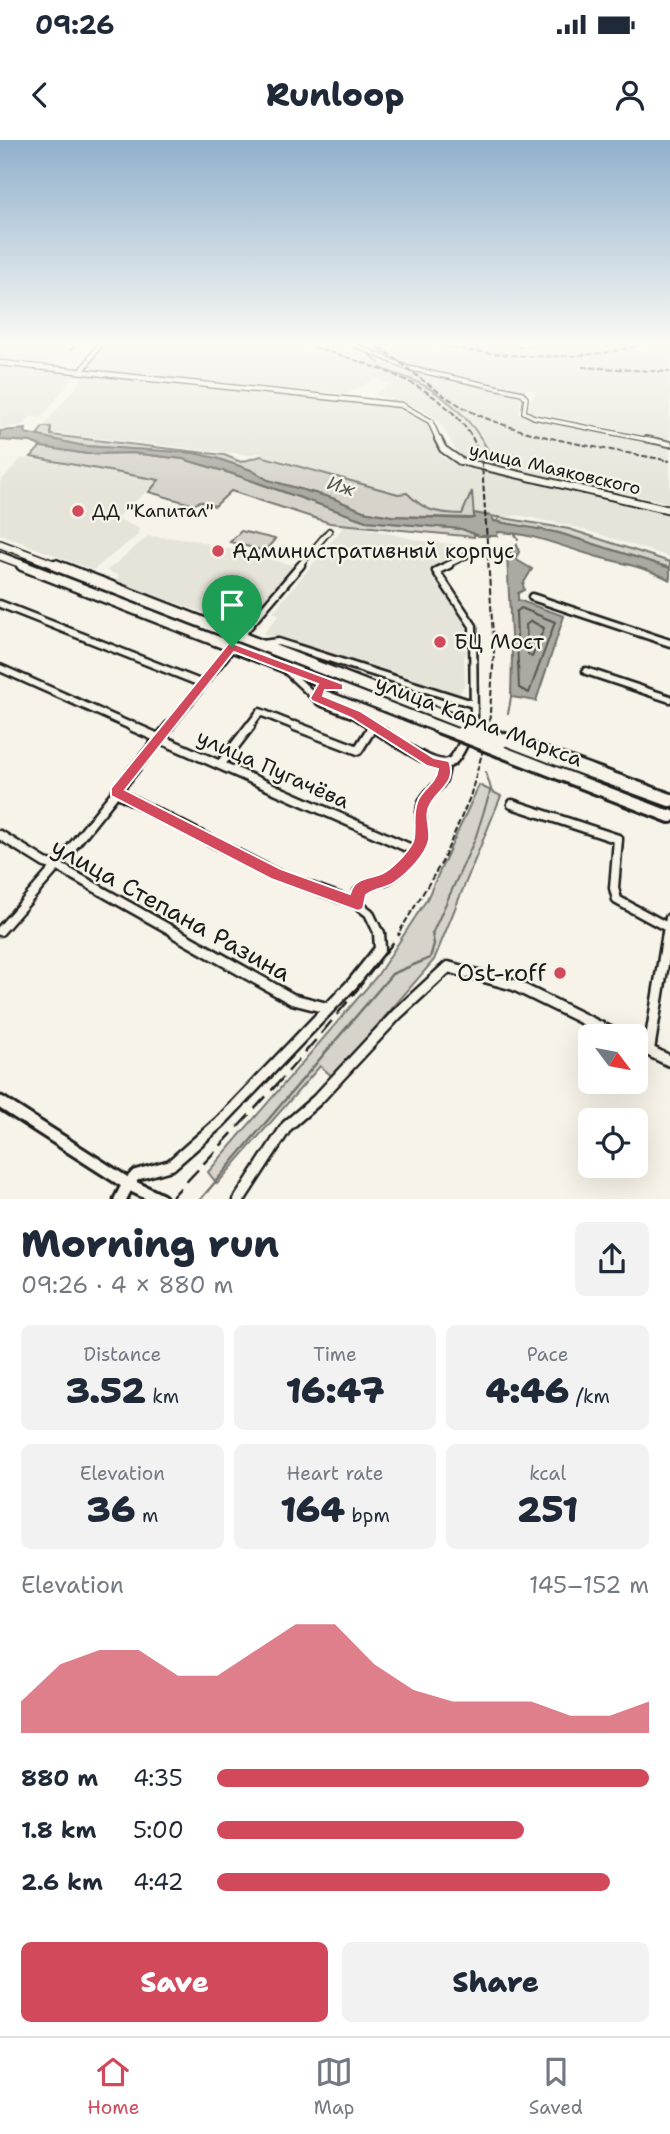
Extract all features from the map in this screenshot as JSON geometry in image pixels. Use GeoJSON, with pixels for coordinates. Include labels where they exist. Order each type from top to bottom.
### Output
{"type":"FeatureCollection","features":[{"type":"Feature","properties":{"kind":"main road","name":"улица Маяковского"},"geometry":{"type":"LineString","coordinates":[[274,391],[401,405],[430,421],[443,449],[460,461],[670,510]]}},
{"type":"Feature","properties":{"kind":"main road","name":"улица Карла Маркса"},"geometry":{"type":"LineString","coordinates":[[0,544],[241,635],[670,816]]}},
{"type":"Feature","properties":{"kind":"main road","name":"улица Карла Маркса"},"geometry":{"type":"LineString","coordinates":[[0,556],[232,647],[465,730]]}},
{"type":"Feature","properties":{"kind":"main road"},"geometry":{"type":"LineString","coordinates":[[232,647],[241,635]]}},
{"type":"Feature","properties":{"kind":"main road","name":"улица Карла Маркса"},"geometry":{"type":"LineString","coordinates":[[502,745],[670,800]]}},
{"type":"Feature","properties":{"kind":"street"},"geometry":{"type":"LineString","coordinates":[[515,391],[522,393],[526,398],[524,412],[534,416],[670,444]]}},
{"type":"Feature","properties":{"kind":"street"},"geometry":{"type":"LineString","coordinates":[[241,635],[329,531]]}},
{"type":"Feature","properties":{"kind":"street"},"geometry":{"type":"LineString","coordinates":[[280,664],[316,698],[355,715],[431,762],[445,765],[453,761],[473,705],[474,626],[455,603],[436,571],[466,556]]}},
{"type":"Feature","properties":{"kind":"street"},"geometry":{"type":"LineString","coordinates":[[531,597],[670,643]]}},
{"type":"Feature","properties":{"kind":"street"},"geometry":{"type":"LineString","coordinates":[[0,604],[202,684]]}},
{"type":"Feature","properties":{"kind":"street"},"geometry":{"type":"LineString","coordinates":[[261,644],[278,642],[473,705]]}},
{"type":"Feature","properties":{"kind":"street"},"geometry":{"type":"LineString","coordinates":[[0,931],[57,866],[232,647]]}},
{"type":"Feature","properties":{"kind":"street","name":"улица Пугачёва"},"geometry":{"type":"LineString","coordinates":[[0,668],[416,851]]}},
{"type":"Feature","properties":{"kind":"street"},"geometry":{"type":"LineString","coordinates":[[586,671],[670,699]]}},
{"type":"Feature","properties":{"kind":"street"},"geometry":{"type":"LineString","coordinates":[[316,698],[319,688],[339,687]]}},
{"type":"Feature","properties":{"kind":"street"},"geometry":{"type":"LineString","coordinates":[[220,765],[260,712],[358,750],[373,726]]}},
{"type":"Feature","properties":{"kind":"street"},"geometry":{"type":"LineString","coordinates":[[358,904],[358,892],[368,883],[389,878],[416,851],[421,840],[420,812],[425,799],[443,781],[445,765]]}},
{"type":"Feature","properties":{"kind":"street"},"geometry":{"type":"LineString","coordinates":[[116,792],[276,874],[358,904],[369,913],[379,932],[380,949],[220,1122],[170,1165],[136,1175],[120,1199]]}},
{"type":"Feature","properties":{"kind":"street"},"geometry":{"type":"LineString","coordinates":[[512,804],[618,838],[614,888],[617,900],[668,923],[649,1050],[670,1061]]}},
{"type":"Feature","properties":{"kind":"street","name":"улица Степана Разина"},"geometry":{"type":"LineString","coordinates":[[0,835],[45,863],[57,866],[292,999],[327,1008]]}},
{"type":"Feature","properties":{"kind":"street"},"geometry":{"type":"LineString","coordinates":[[239,1199],[287,1126],[317,1100],[397,1014],[448,967],[472,970],[523,989],[594,1024]]}},
{"type":"Feature","properties":{"kind":"street"},"geometry":{"type":"LineString","coordinates":[[0,1102],[128,1184],[161,1199]]}},
{"type":"Feature","properties":{"kind":"shaded area"},"geometry":{"type":"Polygon","coordinates":[[[0,391],[62,391],[42,417],[31,417],[23,425],[0,428],[0,391]]]}},
{"type":"Feature","properties":{"kind":"shaded area"},"geometry":{"type":"Polygon","coordinates":[[[72,391],[246,391],[399,407],[425,421],[436,439],[441,457],[456,464],[670,515],[670,557],[576,527],[518,515],[507,517],[474,513],[471,492],[462,514],[440,513],[421,507],[407,493],[398,494],[258,453],[249,455],[54,433],[52,427],[44,426],[72,391]]]}},
{"type":"Feature","properties":{"kind":"shaded area"},"geometry":{"type":"Polygon","coordinates":[[[319,391],[352,391],[347,394],[319,391]]]}},
{"type":"Feature","properties":{"kind":"shaded area"},"geometry":{"type":"Polygon","coordinates":[[[379,391],[509,391],[521,394],[519,414],[670,446],[670,503],[460,457],[442,426],[433,417],[417,407],[375,394],[379,391]]]}},
{"type":"Feature","properties":{"kind":"shaded area"},"geometry":{"type":"Polygon","coordinates":[[[535,391],[670,391],[670,440],[532,412],[528,407],[535,391]]]}},
{"type":"Feature","properties":{"kind":"shaded area"},"geometry":{"type":"Polygon","coordinates":[[[43,427],[51,427],[51,435],[224,455],[241,462],[261,456],[398,494],[407,493],[426,508],[445,513],[462,514],[472,491],[474,518],[391,516],[363,511],[332,498],[268,480],[251,470],[194,453],[84,446],[47,440],[37,435],[43,427]]]}},
{"type":"Feature","properties":{"kind":"shaded area"},"geometry":{"type":"Polygon","coordinates":[[[41,446],[87,454],[132,453],[183,459],[366,521],[462,529],[474,534],[474,537],[330,523],[231,491],[215,506],[200,501],[194,505],[149,492],[159,480],[31,457],[41,446]]]}},
{"type":"Feature","properties":{"kind":"shaded area"},"geometry":{"type":"Polygon","coordinates":[[[21,459],[160,480],[116,518],[140,529],[137,532],[139,534],[93,570],[0,534],[0,482],[21,459]]]}},
{"type":"Feature","properties":{"kind":"shaded area"},"geometry":{"type":"Polygon","coordinates":[[[491,516],[569,529],[670,562],[670,568],[559,533],[493,521],[491,516]]]}},
{"type":"Feature","properties":{"kind":"shaded area"},"geometry":{"type":"Polygon","coordinates":[[[346,524],[422,541],[467,546],[467,560],[429,573],[468,619],[462,648],[468,651],[464,657],[465,683],[458,697],[263,634],[279,615],[273,612],[346,524]]]}},
{"type":"Feature","properties":{"kind":"shaded area"},"geometry":{"type":"Polygon","coordinates":[[[241,531],[275,539],[265,551],[230,542],[241,531]]]}},
{"type":"Feature","properties":{"kind":"shaded area"},"geometry":{"type":"Polygon","coordinates":[[[148,536],[189,539],[297,566],[262,605],[258,604],[242,621],[242,626],[219,615],[216,617],[116,581],[119,575],[107,571],[148,536]]]}},
{"type":"Feature","properties":{"kind":"shaded area"},"geometry":{"type":"Polygon","coordinates":[[[479,785],[501,796],[434,960],[333,1077],[320,1066],[217,1184],[208,1172],[377,976],[427,899],[479,785]]]}},
{"type":"Feature","properties":{"kind":"water","name":"Иж"},"geometry":{"type":"Polygon","coordinates":[[[26,429],[25,433],[84,446],[194,453],[216,458],[251,470],[268,480],[332,498],[363,511],[391,516],[469,519],[474,518],[474,513],[491,516],[494,521],[559,533],[670,568],[670,580],[644,569],[524,535],[498,532],[497,536],[479,536],[462,529],[366,521],[183,459],[132,453],[87,454],[42,447],[31,442],[0,440],[0,431],[26,429]]]}},
{"type":"Feature","properties":{"kind":"water"},"geometry":{"type":"Polygon","coordinates":[[[517,545],[519,552],[515,559],[532,569],[523,584],[524,590],[518,593],[518,600],[564,616],[536,701],[511,697],[512,655],[507,555],[517,545]]]}},
{"type":"Feature","properties":{"kind":"waterway"},"geometry":{"type":"LineString","coordinates":[[434,391],[464,416],[482,439],[495,465]]}},
{"type":"Feature","properties":{"kind":"waterway"},"geometry":{"type":"LineString","coordinates":[[498,521],[499,517]]}},
{"type":"Feature","properties":{"kind":"waterway"},"geometry":{"type":"LineString","coordinates":[[515,534],[518,540]]}},
{"type":"Feature","properties":{"kind":"waterway"},"geometry":{"type":"LineString","coordinates":[[508,714],[511,697]]}},
{"type":"Feature","properties":{"kind":"waterway"},"geometry":{"type":"LineString","coordinates":[[432,934],[475,839],[491,789],[486,772]]}},
{"type":"Feature","properties":{"kind":"waterway"},"geometry":{"type":"LineString","coordinates":[[201,1199],[392,974],[430,958],[434,944],[432,934]]}},
{"type":"Feature","properties":{"kind":"tram line"},"geometry":{"type":"LineString","coordinates":[[0,551],[670,810]]}},
{"type":"Feature","properties":{"kind":"railway"},"geometry":{"type":"LineString","coordinates":[[398,934],[442,862],[470,797],[489,728],[494,652],[482,464],[470,434],[454,415],[425,391]]}},
{"type":"Feature","properties":{"kind":"railway"},"geometry":{"type":"LineString","coordinates":[[440,391],[472,412],[509,427],[555,439],[670,461]]}},
{"type":"Feature","properties":{"kind":"railway"},"geometry":{"type":"LineString","coordinates":[[170,1199],[318,1037],[400,933]]}},
{"type":"Feature","properties":{"kind":"place","name":"ДД \"Капитал\""},"geometry":{"type":"Point","coordinates":[78,511]}},
{"type":"Feature","properties":{"kind":"place","name":"Административный корпус"},"geometry":{"type":"Point","coordinates":[218,551]}},
{"type":"Feature","properties":{"kind":"place","name":"БЦ Мост"},"geometry":{"type":"Point","coordinates":[440,642]}},
{"type":"Feature","properties":{"kind":"place","name":"Ost-roff"},"geometry":{"type":"Point","coordinates":[560,973]}},
{"type":"Feature","properties":{"kind":"route"},"geometry":{"type":"LineString","coordinates":[[232,647],[339,687],[329,685],[319,688],[316,698],[355,715],[431,762],[445,765],[443,781],[425,799],[420,812],[421,840],[416,851],[389,878],[368,883],[358,892],[358,904],[276,874],[116,792],[232,647]]}}]}
